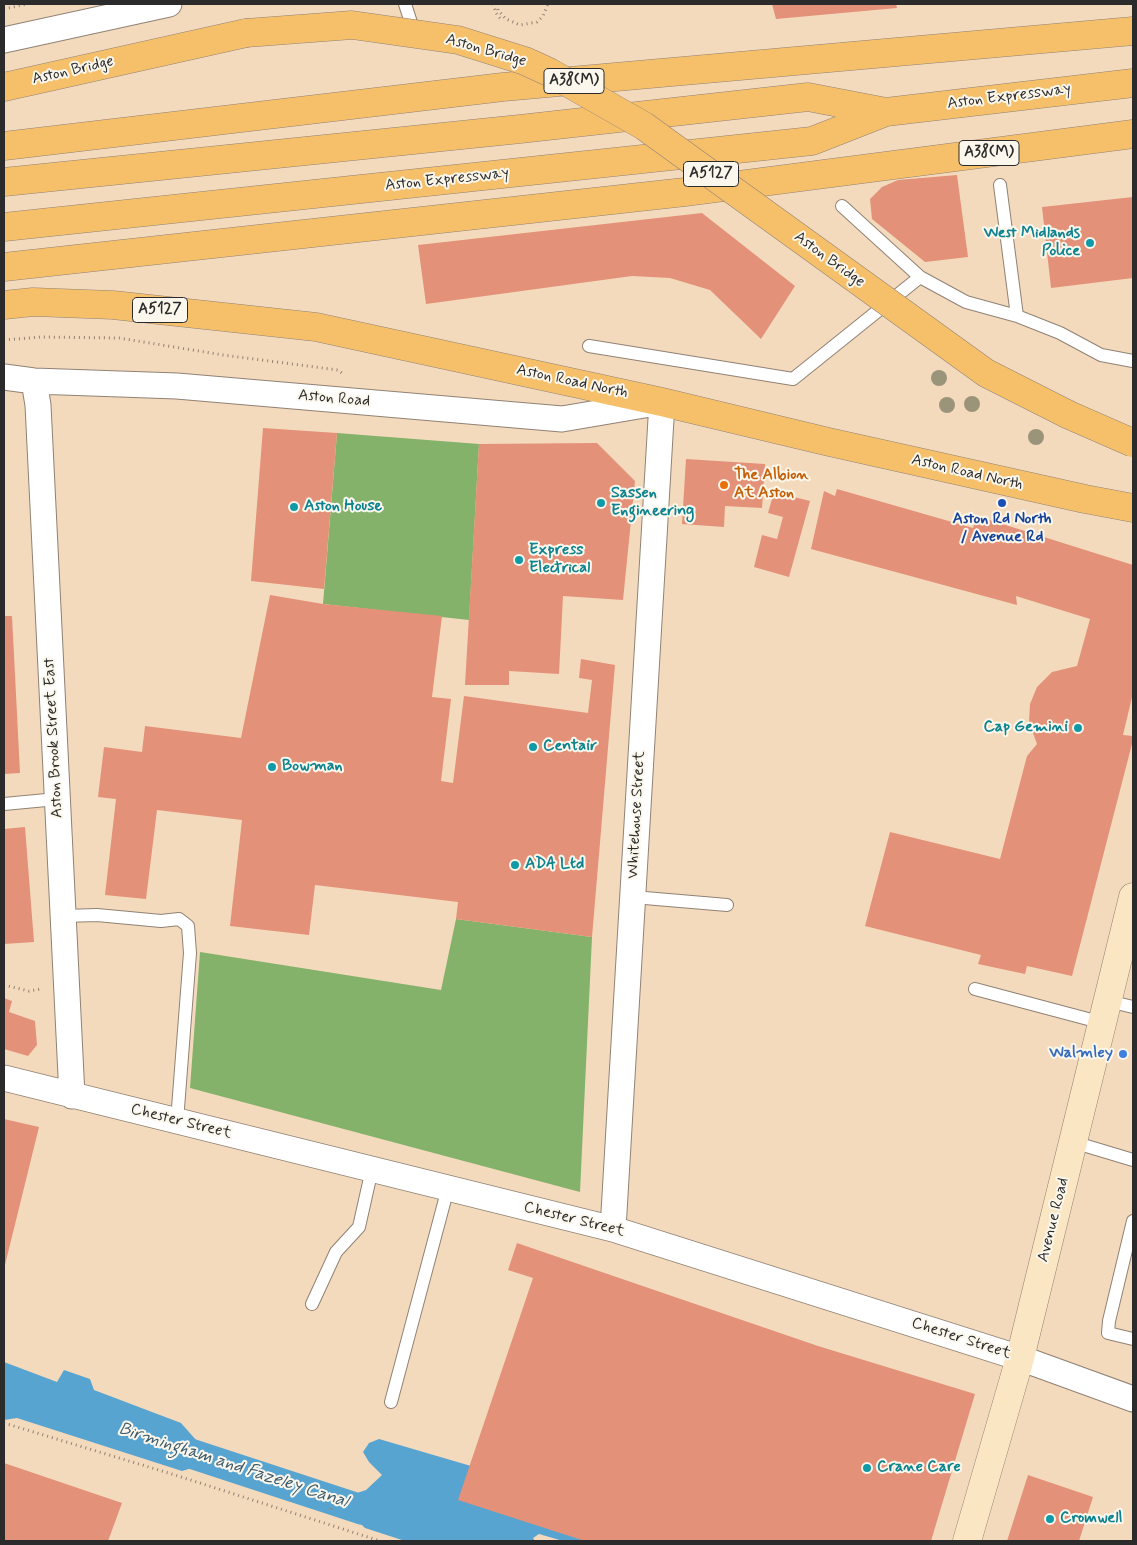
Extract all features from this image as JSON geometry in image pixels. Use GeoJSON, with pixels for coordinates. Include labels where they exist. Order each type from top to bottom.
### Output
{"type":"FeatureCollection","features":[{"type":"Feature","properties":{"kind":"main road","name":"Aston Bridge"},"geometry":{"type":"LineString","coordinates":[[4,87],[246,33],[352,25],[458,40],[533,65],[644,126],[986,373],[1069,415],[1133,443]]}},
{"type":"Feature","properties":{"kind":"main road","name":"A38(M)"},"geometry":{"type":"LineString","coordinates":[[4,146],[503,87],[1133,31]]}},
{"type":"Feature","properties":{"kind":"main road","name":"Aston Expressway"},"geometry":{"type":"LineString","coordinates":[[4,227],[812,141],[886,112],[1133,83]]}},
{"type":"Feature","properties":{"kind":"main road","name":"Aston Expressway"},"geometry":{"type":"LineString","coordinates":[[4,182],[530,128],[808,97],[886,112]]}},
{"type":"Feature","properties":{"kind":"main road","name":"A38(M)"},"geometry":{"type":"LineString","coordinates":[[4,267],[685,192],[1133,134]]}},
{"type":"Feature","properties":{"kind":"main road","name":"Aston Road North"},"geometry":{"type":"LineString","coordinates":[[4,305],[33,302],[113,305],[316,326],[662,402],[829,442],[1133,508]]}},
{"type":"Feature","properties":{"kind":"street"},"geometry":{"type":"LineString","coordinates":[[4,40],[169,4]]}},
{"type":"Feature","properties":{"kind":"street","name":"Aston Road"},"geometry":{"type":"LineString","coordinates":[[4,377],[34,381],[177,386],[562,419],[662,402]]}},
{"type":"Feature","properties":{"kind":"street","name":"Aston Brook Street East"},"geometry":{"type":"LineString","coordinates":[[34,381],[38,405],[72,1096]]}},
{"type":"Feature","properties":{"kind":"street","name":"Whitehouse Street"},"geometry":{"type":"LineString","coordinates":[[613,1229],[662,402]]}},
{"type":"Feature","properties":{"kind":"street","name":"Avenue Road"},"geometry":{"type":"LineString","coordinates":[[967,1541],[1020,1358],[1073,1142],[1114,1010],[1133,897]]}},
{"type":"Feature","properties":{"kind":"street","name":"Chester Street"},"geometry":{"type":"LineString","coordinates":[[4,1078],[613,1229],[1020,1358],[1133,1399]]}},
{"type":"Feature","properties":{"kind":"lane"},"geometry":{"type":"LineString","coordinates":[[405,4],[420,48]]}},
{"type":"Feature","properties":{"kind":"lane"},"geometry":{"type":"LineString","coordinates":[[1000,185],[1018,316]]}},
{"type":"Feature","properties":{"kind":"lane"},"geometry":{"type":"LineString","coordinates":[[842,206],[920,277],[966,302],[1018,316],[1060,333],[1101,355],[1133,360]]}},
{"type":"Feature","properties":{"kind":"lane"},"geometry":{"type":"LineString","coordinates":[[588,346],[792,379],[920,277]]}},
{"type":"Feature","properties":{"kind":"lane"},"geometry":{"type":"LineString","coordinates":[[4,804],[56,799]]}},
{"type":"Feature","properties":{"kind":"lane"},"geometry":{"type":"LineString","coordinates":[[633,896],[727,905]]}},
{"type":"Feature","properties":{"kind":"lane"},"geometry":{"type":"LineString","coordinates":[[63,916],[97,915],[161,921],[179,920],[188,926],[190,953],[177,1121]]}},
{"type":"Feature","properties":{"kind":"lane"},"geometry":{"type":"LineString","coordinates":[[975,989],[1114,1010]]}},
{"type":"Feature","properties":{"kind":"lane"},"geometry":{"type":"LineString","coordinates":[[1073,1142],[1133,1160]]}},
{"type":"Feature","properties":{"kind":"lane"},"geometry":{"type":"LineString","coordinates":[[312,1304],[336,1252],[359,1227],[372,1169]]}},
{"type":"Feature","properties":{"kind":"lane"},"geometry":{"type":"LineString","coordinates":[[391,1402],[448,1188]]}},
{"type":"Feature","properties":{"kind":"lane"},"geometry":{"type":"LineString","coordinates":[[1133,1221],[1109,1321],[1108,1333],[1133,1339]]}},
{"type":"Feature","properties":{"kind":"path"},"geometry":{"type":"LineString","coordinates":[[4,8],[27,4]]}},
{"type":"Feature","properties":{"kind":"path"},"geometry":{"type":"LineString","coordinates":[[493,4],[496,13],[502,21]]}},
{"type":"Feature","properties":{"kind":"path"},"geometry":{"type":"LineString","coordinates":[[497,4],[498,10],[506,19],[520,25],[529,25],[537,22],[543,16],[548,4]]}},
{"type":"Feature","properties":{"kind":"path"},"geometry":{"type":"LineString","coordinates":[[4,340],[41,337],[118,338],[222,355],[338,370]]}},
{"type":"Feature","properties":{"kind":"path"},"geometry":{"type":"LineString","coordinates":[[4,985],[29,991]]}},
{"type":"Feature","properties":{"kind":"path"},"geometry":{"type":"LineString","coordinates":[[4,1423],[380,1541]]}},
{"type":"Feature","properties":{"kind":"path"},"geometry":{"type":"LineString","coordinates":[[332,1509],[337,1491]]}},
{"type":"Feature","properties":{"kind":"green space"},"geometry":{"type":"Polygon","coordinates":[[[337,433],[479,444],[469,620],[323,604],[337,433]]]}},
{"type":"Feature","properties":{"kind":"green space"},"geometry":{"type":"Polygon","coordinates":[[[456,919],[592,937],[580,1192],[190,1088],[200,952],[441,990],[456,919]]]}},
{"type":"Feature","properties":{"kind":"water"},"geometry":{"type":"Polygon","coordinates":[[[4,1362],[57,1382],[64,1370],[90,1379],[94,1390],[181,1423],[204,1449],[221,1464],[202,1465],[182,1471],[17,1418],[4,1420],[4,1362]]]}},
{"type":"Feature","properties":{"kind":"water"},"geometry":{"type":"Polygon","coordinates":[[[379,1439],[471,1466],[594,1541],[563,1541],[539,1534],[533,1538],[535,1541],[405,1541],[365,1528],[354,1517],[325,1498],[354,1494],[366,1490],[382,1475],[369,1462],[363,1452],[369,1443],[379,1439]]]}},
{"type":"Feature","properties":{"kind":"building"},"geometry":{"type":"Polygon","coordinates":[[[772,4],[896,4],[897,8],[776,19],[772,4]]]}},
{"type":"Feature","properties":{"kind":"building"},"geometry":{"type":"Polygon","coordinates":[[[957,175],[968,257],[925,262],[872,219],[870,199],[882,187],[898,180],[957,175]]]}},
{"type":"Feature","properties":{"kind":"building","name":"West Midlands Police"},"geometry":{"type":"Polygon","coordinates":[[[1133,197],[1133,278],[1051,288],[1042,207],[1133,197]]]}},
{"type":"Feature","properties":{"kind":"building"},"geometry":{"type":"Polygon","coordinates":[[[702,213],[795,286],[761,339],[710,290],[670,278],[632,276],[426,304],[418,245],[702,213]]]}},
{"type":"Feature","properties":{"kind":"building","name":"Aston House"},"geometry":{"type":"Polygon","coordinates":[[[263,428],[337,433],[324,589],[251,581],[263,428]]]}},
{"type":"Feature","properties":{"kind":"building","name":"Express Electrical"},"geometry":{"type":"Polygon","coordinates":[[[597,443],[635,481],[623,600],[563,596],[559,674],[509,671],[509,685],[465,685],[479,444],[597,443]]]}},
{"type":"Feature","properties":{"kind":"building","name":"The Albion At Aston"},"geometry":{"type":"Polygon","coordinates":[[[686,459],[765,464],[762,508],[725,506],[724,527],[682,524],[686,459]]]}},
{"type":"Feature","properties":{"kind":"building","name":"Cap Gemini"},"geometry":{"type":"Polygon","coordinates":[[[837,489],[973,528],[977,516],[1133,565],[1133,693],[1123,735],[1133,736],[1133,740],[1072,976],[1027,966],[1025,974],[978,964],[981,955],[865,926],[890,832],[1000,859],[1027,756],[1037,744],[1029,722],[1030,704],[1037,687],[1052,672],[1077,666],[1090,619],[1016,596],[1017,605],[811,549],[824,491],[835,496],[837,489]]]}},
{"type":"Feature","properties":{"kind":"building"},"geometry":{"type":"Polygon","coordinates":[[[774,492],[810,501],[789,577],[754,567],[762,535],[777,539],[783,517],[768,513],[774,492]]]}},
{"type":"Feature","properties":{"kind":"building","name":"Bowman"},"geometry":{"type":"Polygon","coordinates":[[[270,595],[323,604],[442,616],[432,697],[451,699],[441,781],[453,783],[464,696],[588,713],[592,680],[579,678],[581,659],[615,665],[592,937],[456,919],[458,902],[315,885],[309,935],[230,926],[242,820],[157,810],[146,899],[105,895],[116,799],[98,797],[104,747],[142,752],[145,726],[241,738],[270,595]]]}},
{"type":"Feature","properties":{"kind":"building"},"geometry":{"type":"Polygon","coordinates":[[[4,616],[12,616],[20,773],[4,774],[4,616]]]}},
{"type":"Feature","properties":{"kind":"building"},"geometry":{"type":"Polygon","coordinates":[[[25,827],[34,942],[4,944],[4,829],[25,827]]]}},
{"type":"Feature","properties":{"kind":"building"},"geometry":{"type":"Polygon","coordinates":[[[4,998],[12,1001],[9,1012],[35,1021],[37,1045],[28,1056],[4,1049],[4,998]]]}},
{"type":"Feature","properties":{"kind":"building"},"geometry":{"type":"Polygon","coordinates":[[[4,1119],[39,1127],[4,1269],[4,1119]]]}},
{"type":"Feature","properties":{"kind":"building"},"geometry":{"type":"Polygon","coordinates":[[[517,1243],[818,1346],[975,1394],[931,1541],[585,1541],[458,1500],[533,1278],[508,1270],[517,1243]]]}},
{"type":"Feature","properties":{"kind":"building"},"geometry":{"type":"Polygon","coordinates":[[[4,1463],[122,1503],[108,1541],[4,1541],[4,1463]]]}},
{"type":"Feature","properties":{"kind":"building","name":"Cromwell"},"geometry":{"type":"Polygon","coordinates":[[[1028,1475],[1093,1497],[1079,1541],[1007,1541],[1028,1475]]]}},
{"type":"Feature","properties":{"kind":"waterway","name":"Birmingham and Fazeley Canal"},"geometry":{"type":"LineString","coordinates":[[183,1451],[363,1510]]}},
{"type":"Feature","properties":{"kind":"place","name":"West Midlands Police"},"geometry":{"type":"Point","coordinates":[1090,243]}},
{"type":"Feature","properties":{"kind":"place","name":"The Albion At Aston"},"geometry":{"type":"Point","coordinates":[724,485]}},
{"type":"Feature","properties":{"kind":"place","name":"Sassen Engineering"},"geometry":{"type":"Point","coordinates":[601,503]}},
{"type":"Feature","properties":{"kind":"place","name":"Aston Rd North / Avenue Rd"},"geometry":{"type":"Point","coordinates":[1002,503]}},
{"type":"Feature","properties":{"kind":"place","name":"Aston House"},"geometry":{"type":"Point","coordinates":[294,507]}},
{"type":"Feature","properties":{"kind":"place","name":"Express Electrical"},"geometry":{"type":"Point","coordinates":[519,560]}},
{"type":"Feature","properties":{"kind":"place","name":"Cap Gemini"},"geometry":{"type":"Point","coordinates":[1078,728]}},
{"type":"Feature","properties":{"kind":"place","name":"Centair"},"geometry":{"type":"Point","coordinates":[533,747]}},
{"type":"Feature","properties":{"kind":"place","name":"Bowman"},"geometry":{"type":"Point","coordinates":[272,767]}},
{"type":"Feature","properties":{"kind":"place","name":"ADA Ltd"},"geometry":{"type":"Point","coordinates":[515,865]}},
{"type":"Feature","properties":{"kind":"place","name":"Walmley"},"geometry":{"type":"Point","coordinates":[1123,1054]}},
{"type":"Feature","properties":{"kind":"place","name":"Crane Care"},"geometry":{"type":"Point","coordinates":[867,1468]}},
{"type":"Feature","properties":{"kind":"place","name":"Cromwell"},"geometry":{"type":"Point","coordinates":[1050,1519]}}]}
